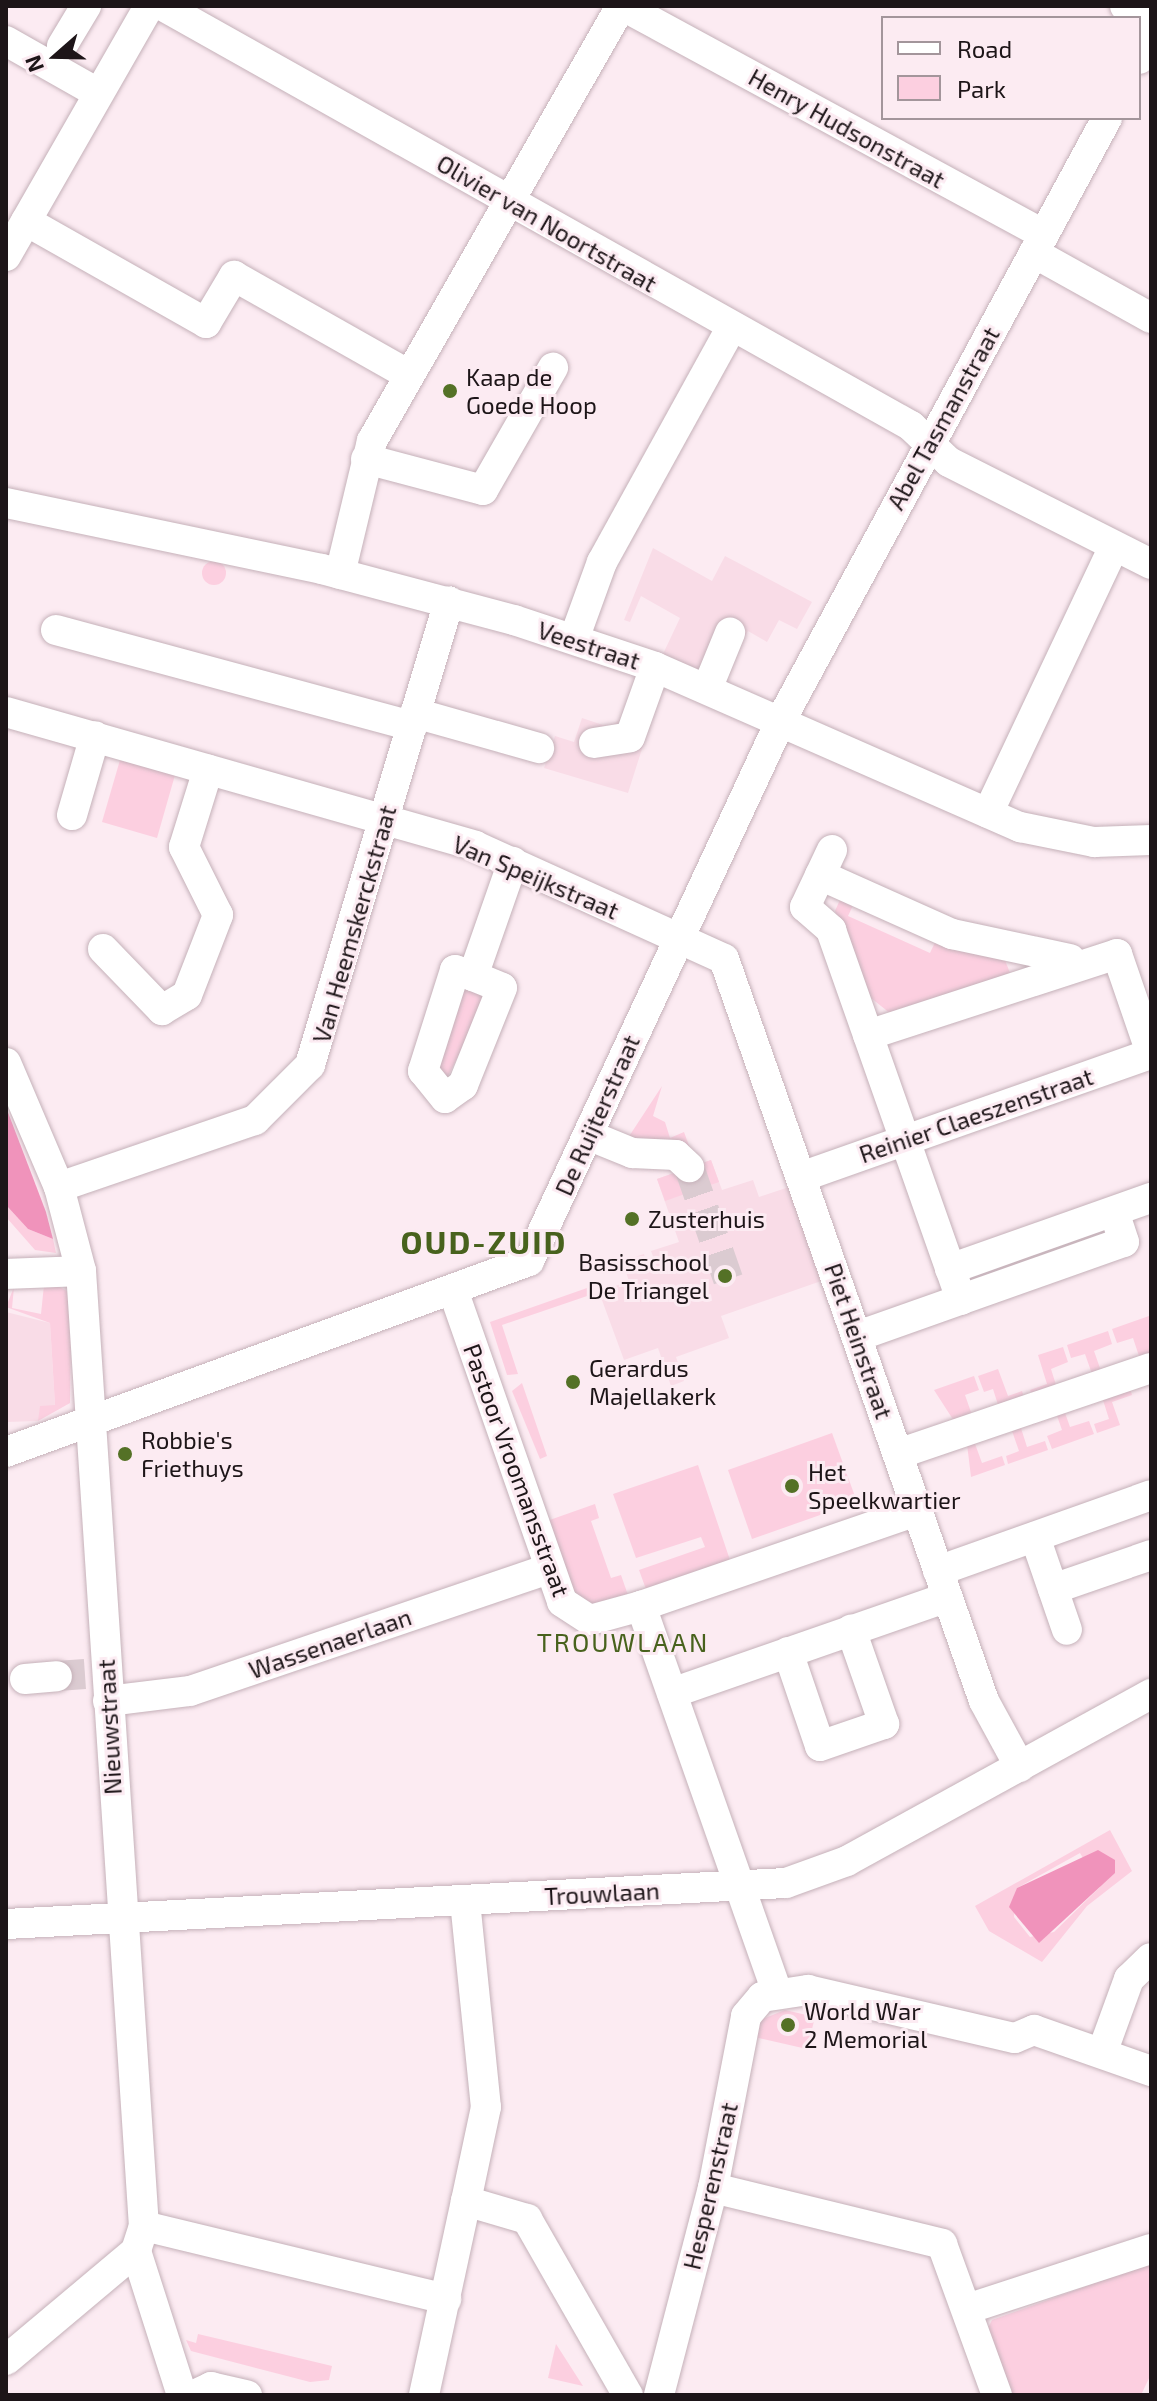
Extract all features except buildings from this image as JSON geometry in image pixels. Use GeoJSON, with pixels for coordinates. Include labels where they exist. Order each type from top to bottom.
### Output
{"type":"FeatureCollection","features":[{"type":"Feature","properties":{"kind":"street"},"geometry":{"type":"LineString","coordinates":[[62,46],[86,6]]}},
{"type":"Feature","properties":{"kind":"street"},"geometry":{"type":"LineString","coordinates":[[6,256],[149,6]]}},
{"type":"Feature","properties":{"kind":"street","name":"Olivier van Noortstraat"},"geometry":{"type":"LineString","coordinates":[[163,6],[930,442],[949,462],[1151,564]]}},
{"type":"Feature","properties":{"kind":"street"},"geometry":{"type":"LineString","coordinates":[[340,574],[366,459],[407,374],[622,6]]}},
{"type":"Feature","properties":{"kind":"street","name":"Henry Hudsonstraat"},"geometry":{"type":"LineString","coordinates":[[622,6],[654,13],[1039,244],[1151,318]]}},
{"type":"Feature","properties":{"kind":"street"},"geometry":{"type":"LineString","coordinates":[[1125,6],[1151,22]]}},
{"type":"Feature","properties":{"kind":"street"},"geometry":{"type":"LineString","coordinates":[[1141,55],[1151,36]]}},
{"type":"Feature","properties":{"kind":"street"},"geometry":{"type":"LineString","coordinates":[[6,41],[98,93]]}},
{"type":"Feature","properties":{"kind":"street","name":"Abel Tasmanstraat"},"geometry":{"type":"LineString","coordinates":[[781,720],[1106,120]]}},
{"type":"Feature","properties":{"kind":"street"},"geometry":{"type":"LineString","coordinates":[[26,221],[206,323],[234,276],[407,374]]}},
{"type":"Feature","properties":{"kind":"street"},"geometry":{"type":"LineString","coordinates":[[574,639],[602,562],[731,328]]}},
{"type":"Feature","properties":{"kind":"street"},"geometry":{"type":"LineString","coordinates":[[366,459],[483,490],[553,368]]}},
{"type":"Feature","properties":{"kind":"street","name":"Veestraat"},"geometry":{"type":"LineString","coordinates":[[6,503],[340,574],[449,601],[655,667],[988,813],[1066,839],[1151,840]]}},
{"type":"Feature","properties":{"kind":"street"},"geometry":{"type":"LineString","coordinates":[[988,813],[1114,547]]}},
{"type":"Feature","properties":{"kind":"street","name":"Van Heemskerckstraat"},"geometry":{"type":"LineString","coordinates":[[59,1187],[255,1120],[308,1068],[449,601]]}},
{"type":"Feature","properties":{"kind":"street"},"geometry":{"type":"LineString","coordinates":[[56,630],[413,720],[539,748]]}},
{"type":"Feature","properties":{"kind":"street"},"geometry":{"type":"LineString","coordinates":[[707,689],[730,633]]}},
{"type":"Feature","properties":{"kind":"street"},"geometry":{"type":"LineString","coordinates":[[594,743],[630,737],[655,667]]}},
{"type":"Feature","properties":{"kind":"street","name":"Van Speijkstraat"},"geometry":{"type":"LineString","coordinates":[[6,712],[513,862],[677,938]]}},
{"type":"Feature","properties":{"kind":"street","name":"De Ruijterstraat"},"geometry":{"type":"LineString","coordinates":[[6,1452],[454,1293],[529,1261],[781,720]]}},
{"type":"Feature","properties":{"kind":"street"},"geometry":{"type":"LineString","coordinates":[[72,815],[95,736]]}},
{"type":"Feature","properties":{"kind":"street"},"geometry":{"type":"LineString","coordinates":[[103,949],[162,1010],[187,995],[218,915],[184,847],[208,770]]}},
{"type":"Feature","properties":{"kind":"street"},"geometry":{"type":"LineString","coordinates":[[473,976],[513,862]]}},
{"type":"Feature","properties":{"kind":"street"},"geometry":{"type":"LineString","coordinates":[[961,1300],[831,930],[805,907],[826,862],[952,934],[1020,954],[1085,959]]}},
{"type":"Feature","properties":{"kind":"street","name":"Piet Heinstraat"},"geometry":{"type":"LineString","coordinates":[[677,938],[726,962],[898,1454],[908,1514],[943,1584],[984,1701],[1020,1767]]}},
{"type":"Feature","properties":{"kind":"street"},"geometry":{"type":"LineString","coordinates":[[868,1035],[1085,959],[1117,954],[1151,1054]]}},
{"type":"Feature","properties":{"kind":"street","name":"Reinier Claeszenstraat"},"geometry":{"type":"LineString","coordinates":[[801,1177],[1151,1054]]}},
{"type":"Feature","properties":{"kind":"street","name":"Nieuwstraat"},"geometry":{"type":"LineString","coordinates":[[6,1063],[59,1187],[81,1271],[90,1421],[89,1681],[120,1919],[140,2238],[182,2395]]}},
{"type":"Feature","properties":{"kind":"street"},"geometry":{"type":"LineString","coordinates":[[588,1135],[632,1153],[676,1155],[689,1167]]}},
{"type":"Feature","properties":{"kind":"street"},"geometry":{"type":"LineString","coordinates":[[950,1269],[1151,1198]]}},
{"type":"Feature","properties":{"kind":"street"},"geometry":{"type":"LineString","coordinates":[[858,1336],[1124,1242],[1114,1212]]}},
{"type":"Feature","properties":{"kind":"street"},"geometry":{"type":"LineString","coordinates":[[6,1253],[16,1276],[81,1271]]}},
{"type":"Feature","properties":{"kind":"street","name":"Pastoor Vroomansstraat"},"geometry":{"type":"LineString","coordinates":[[454,1293],[549,1569],[577,1618],[598,1620],[641,1606]]}},
{"type":"Feature","properties":{"kind":"street"},"geometry":{"type":"LineString","coordinates":[[898,1454],[1151,1368]]}},
{"type":"Feature","properties":{"kind":"street"},"geometry":{"type":"LineString","coordinates":[[876,1390],[863,1415],[908,1514],[641,1606],[776,1990],[808,1990],[1015,2038],[1034,2030],[1151,2071]]}},
{"type":"Feature","properties":{"kind":"street"},"geometry":{"type":"LineString","coordinates":[[672,1693],[851,1630],[1035,1537],[1150,1500]]}},
{"type":"Feature","properties":{"kind":"street"},"geometry":{"type":"LineString","coordinates":[[1035,1537],[1067,1630]]}},
{"type":"Feature","properties":{"kind":"street"},"geometry":{"type":"LineString","coordinates":[[1053,1589],[1151,1555]]}},
{"type":"Feature","properties":{"kind":"street","name":"Wassenaerlaan"},"geometry":{"type":"LineString","coordinates":[[25,1679],[89,1681],[190,1691],[549,1569]]}},
{"type":"Feature","properties":{"kind":"street"},"geometry":{"type":"LineString","coordinates":[[788,1652],[820,1746],[884,1724],[851,1630]]}},
{"type":"Feature","properties":{"kind":"street","name":"Trouwlaan"},"geometry":{"type":"LineString","coordinates":[[6,1924],[739,1886],[823,1872],[1151,1694]]}},
{"type":"Feature","properties":{"kind":"street"},"geometry":{"type":"LineString","coordinates":[[424,2395],[486,2107],[465,1901]]}},
{"type":"Feature","properties":{"kind":"street"},"geometry":{"type":"LineString","coordinates":[[1102,2053],[1129,1979],[1151,1958]]}},
{"type":"Feature","properties":{"kind":"street","name":"Hesperenstraat"},"geometry":{"type":"LineString","coordinates":[[659,2395],[713,2188],[746,2016],[776,1990]]}},
{"type":"Feature","properties":{"kind":"street"},"geometry":{"type":"LineString","coordinates":[[713,2188],[942,2244],[970,2308],[997,2395]]}},
{"type":"Feature","properties":{"kind":"street"},"geometry":{"type":"LineString","coordinates":[[466,2201],[527,2219],[628,2395]]}},
{"type":"Feature","properties":{"kind":"street"},"geometry":{"type":"LineString","coordinates":[[6,2360],[140,2238],[446,2299]]}},
{"type":"Feature","properties":{"kind":"street"},"geometry":{"type":"LineString","coordinates":[[970,2308],[1151,2249]]}},
{"type":"Feature","properties":{"kind":"street"},"geometry":{"type":"LineString","coordinates":[[194,2395],[211,2387],[247,2395]]}},
{"type":"Feature","properties":{"kind":"shaded area"},"geometry":{"type":"Polygon","coordinates":[[[653,548],[712,581],[725,556],[812,602],[797,629],[779,620],[767,642],[748,631],[730,661],[702,673],[663,654],[680,618],[641,596],[630,622],[624,620],[653,548]]]}},
{"type":"Feature","properties":{"kind":"shaded area"},"geometry":{"type":"Polygon","coordinates":[[[660,692],[628,793],[544,768],[555,736],[574,742],[582,718],[609,727],[660,692]]]}},
{"type":"Feature","properties":{"kind":"shaded area"},"geometry":{"type":"Polygon","coordinates":[[[6,1107],[46,1212],[53,1239],[28,1229],[6,1205],[6,1107]]]}},
{"type":"Feature","properties":{"kind":"shaded area","name":"Basisschool De Triangel"},"geometry":{"type":"Polygon","coordinates":[[[711,1160],[722,1190],[753,1180],[759,1197],[792,1186],[824,1280],[721,1316],[729,1338],[676,1357],[684,1381],[671,1386],[658,1348],[624,1360],[599,1292],[629,1281],[622,1261],[644,1254],[648,1270],[657,1267],[651,1251],[679,1242],[657,1179],[711,1160]]]}},
{"type":"Feature","properties":{"kind":"shaded area"},"geometry":{"type":"Polygon","coordinates":[[[6,1312],[50,1323],[55,1406],[38,1421],[6,1422],[6,1312]]]}},
{"type":"Feature","properties":{"kind":"shaded area"},"geometry":{"type":"Polygon","coordinates":[[[1098,1850],[1115,1860],[1115,1873],[1039,1943],[1009,1907],[1017,1888],[1098,1850]]]}},
{"type":"Feature","properties":{"kind":"green space"},"geometry":{"type":"Polygon","coordinates":[[[214,561],[223,564],[226,573],[223,582],[214,585],[205,582],[202,573],[205,564],[214,561]]]}},
{"type":"Feature","properties":{"kind":"green space"},"geometry":{"type":"Polygon","coordinates":[[[120,760],[175,775],[157,838],[102,822],[120,760]]]}},
{"type":"Feature","properties":{"kind":"green space"},"geometry":{"type":"Polygon","coordinates":[[[843,893],[856,899],[848,916],[930,953],[938,936],[1005,960],[1010,973],[891,1014],[861,990],[835,911],[843,893]]]}},
{"type":"Feature","properties":{"kind":"green space"},"geometry":{"type":"Polygon","coordinates":[[[460,984],[483,989],[486,1001],[446,1080],[437,1066],[460,984]]]}},
{"type":"Feature","properties":{"kind":"green space"},"geometry":{"type":"Polygon","coordinates":[[[662,1086],[653,1116],[665,1122],[670,1138],[684,1132],[692,1154],[626,1141],[662,1086]]]}},
{"type":"Feature","properties":{"kind":"green space"},"geometry":{"type":"Polygon","coordinates":[[[711,1160],[719,1182],[665,1201],[657,1179],[711,1160]]]}},
{"type":"Feature","properties":{"kind":"green space"},"geometry":{"type":"Polygon","coordinates":[[[6,1205],[28,1229],[53,1239],[56,1253],[35,1250],[6,1217],[6,1205]]]}},
{"type":"Feature","properties":{"kind":"green space"},"geometry":{"type":"Polygon","coordinates":[[[54,1284],[67,1291],[71,1317],[70,1403],[38,1421],[40,1406],[55,1405],[50,1323],[6,1307],[14,1287],[12,1308],[41,1314],[44,1285],[54,1284]]]}},
{"type":"Feature","properties":{"kind":"green space"},"geometry":{"type":"Polygon","coordinates":[[[587,1288],[593,1294],[502,1325],[518,1374],[507,1375],[490,1322],[587,1288]]]}},
{"type":"Feature","properties":{"kind":"green space"},"geometry":{"type":"Polygon","coordinates":[[[1149,1316],[1151,1359],[1141,1362],[1133,1338],[1117,1343],[1112,1329],[1149,1316]]]}},
{"type":"Feature","properties":{"kind":"green space"},"geometry":{"type":"Polygon","coordinates":[[[1108,1331],[1112,1344],[1094,1351],[1101,1371],[1092,1374],[1085,1354],[1071,1358],[1067,1345],[1108,1331]]]}},
{"type":"Feature","properties":{"kind":"green space"},"geometry":{"type":"Polygon","coordinates":[[[1063,1347],[1068,1362],[1051,1369],[1057,1388],[1033,1396],[1030,1390],[1047,1384],[1038,1355],[1063,1347]]]}},
{"type":"Feature","properties":{"kind":"green space"},"geometry":{"type":"Polygon","coordinates":[[[998,1369],[1008,1396],[1022,1391],[1025,1399],[999,1408],[993,1389],[984,1392],[978,1376],[998,1369]]]}},
{"type":"Feature","properties":{"kind":"green space"},"geometry":{"type":"Polygon","coordinates":[[[974,1376],[979,1390],[965,1395],[972,1415],[954,1421],[934,1390],[974,1376]]]}},
{"type":"Feature","properties":{"kind":"green space"},"geometry":{"type":"Polygon","coordinates":[[[522,1383],[547,1456],[540,1459],[512,1391],[522,1383]]]}},
{"type":"Feature","properties":{"kind":"green space"},"geometry":{"type":"Polygon","coordinates":[[[1130,1388],[1132,1395],[1112,1402],[1120,1425],[1097,1433],[1094,1424],[1109,1419],[1102,1397],[1130,1388]]]}},
{"type":"Feature","properties":{"kind":"green space"},"geometry":{"type":"Polygon","coordinates":[[[1064,1410],[1070,1427],[1089,1421],[1094,1434],[1052,1449],[1047,1436],[1062,1430],[1056,1413],[1064,1410]]]}},
{"type":"Feature","properties":{"kind":"green space"},"geometry":{"type":"Polygon","coordinates":[[[1020,1425],[1027,1447],[1045,1441],[1048,1450],[1008,1464],[1006,1456],[1019,1451],[1011,1428],[1020,1425]]]}},
{"type":"Feature","properties":{"kind":"green space","name":"Het Speelkwartier"},"geometry":{"type":"Polygon","coordinates":[[[832,1433],[857,1502],[752,1539],[728,1470],[832,1433]]]}},
{"type":"Feature","properties":{"kind":"green space"},"geometry":{"type":"Polygon","coordinates":[[[974,1441],[982,1463],[1002,1456],[1005,1465],[971,1477],[967,1444],[974,1441]]]}},
{"type":"Feature","properties":{"kind":"green space"},"geometry":{"type":"Polygon","coordinates":[[[698,1465],[731,1563],[647,1592],[639,1570],[705,1547],[701,1537],[636,1558],[613,1494],[698,1465]]]}},
{"type":"Feature","properties":{"kind":"green space"},"geometry":{"type":"Polygon","coordinates":[[[595,1504],[599,1518],[591,1521],[611,1578],[621,1575],[629,1598],[608,1606],[575,1602],[544,1522],[595,1504]]]}},
{"type":"Feature","properties":{"kind":"green space"},"geometry":{"type":"Polygon","coordinates":[[[1110,1830],[1132,1871],[1087,1906],[1042,1962],[989,1931],[975,1906],[1110,1830]],[[1080,1853],[1017,1888],[1014,1917],[1030,1937],[1054,1932],[1100,1887],[1080,1853]]]}},
{"type":"Feature","properties":{"kind":"green space"},"geometry":{"type":"Polygon","coordinates":[[[785,2010],[815,2017],[807,2049],[754,2037],[758,2021],[785,2010]]]}},
{"type":"Feature","properties":{"kind":"green space"},"geometry":{"type":"Polygon","coordinates":[[[1151,2263],[1151,2374],[1141,2395],[1009,2395],[988,2328],[992,2320],[1151,2263]]]}},
{"type":"Feature","properties":{"kind":"green space"},"geometry":{"type":"Polygon","coordinates":[[[198,2334],[332,2366],[329,2380],[310,2382],[191,2351],[186,2340],[196,2343],[198,2334]]]}},
{"type":"Feature","properties":{"kind":"green space"},"geometry":{"type":"Polygon","coordinates":[[[556,2344],[583,2386],[548,2378],[556,2344]]]}},
{"type":"Feature","properties":{"kind":"tunnel"},"geometry":{"type":"LineString","coordinates":[[689,1167],[728,1279]]}},
{"type":"Feature","properties":{"kind":"tunnel"},"geometry":{"type":"LineString","coordinates":[[57,1676],[85,1674]]}},
{"type":"Feature","properties":{"kind":"place","name":"Kaap de Goede Hoop"},"geometry":{"type":"Point","coordinates":[450,391]}},
{"type":"Feature","properties":{"kind":"place","name":"Zusterhuis"},"geometry":{"type":"Point","coordinates":[632,1219]}},
{"type":"Feature","properties":{"kind":"place","name":"Basisschool De Triangel"},"geometry":{"type":"Point","coordinates":[725,1276]}},
{"type":"Feature","properties":{"kind":"place","name":"Gerardus Majellakerk"},"geometry":{"type":"Point","coordinates":[573,1382]}},
{"type":"Feature","properties":{"kind":"place","name":"Robbie's Friethuys"},"geometry":{"type":"Point","coordinates":[125,1454]}},
{"type":"Feature","properties":{"kind":"place","name":"Het Speelkwartier"},"geometry":{"type":"Point","coordinates":[792,1486]}},
{"type":"Feature","properties":{"kind":"place","name":"World War 2 Memorial"},"geometry":{"type":"Point","coordinates":[788,2025]}},
{"type":"Feature","properties":{"kind":"district","name":"OUD-ZUID"},"geometry":{"type":"Point","coordinates":[484,1241]}},
{"type":"Feature","properties":{"kind":"district","name":"TROUWLAAN"},"geometry":{"type":"Point","coordinates":[623,1642]}}]}
